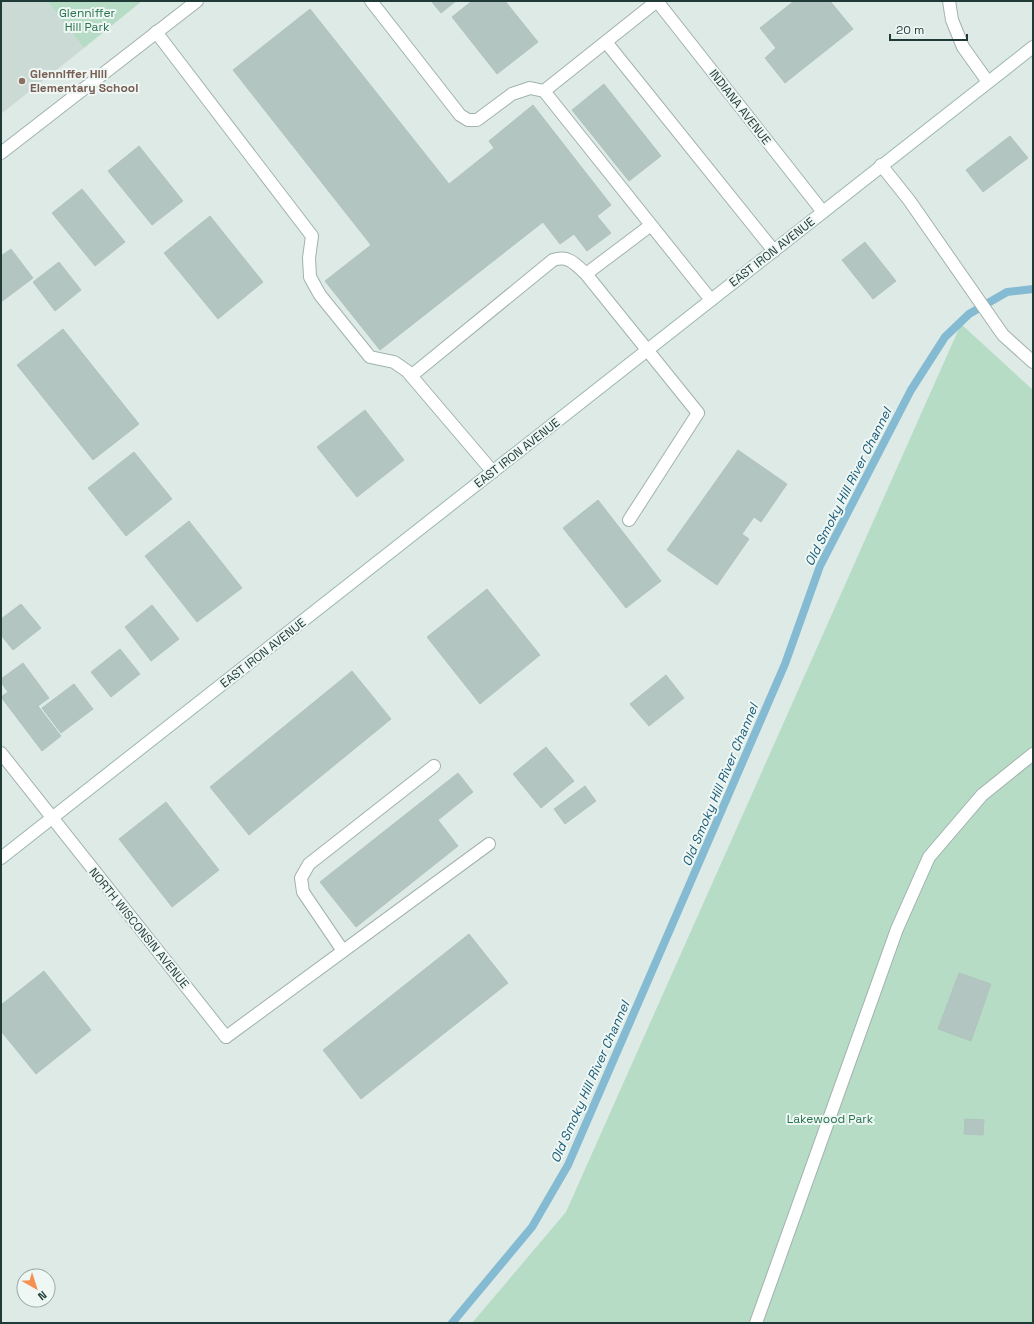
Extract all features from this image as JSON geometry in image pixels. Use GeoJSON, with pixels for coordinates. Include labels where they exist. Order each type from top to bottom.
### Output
{"type":"FeatureCollection","features":[{"type":"Feature","properties":{"kind":"street"},"geometry":{"type":"LineString","coordinates":[[1,153],[197,1]]}},
{"type":"Feature","properties":{"kind":"street"},"geometry":{"type":"LineString","coordinates":[[371,1],[460,115],[468,120],[477,120],[512,94],[530,88],[544,91],[711,300]]}},
{"type":"Feature","properties":{"kind":"street"},"geometry":{"type":"LineString","coordinates":[[544,91],[657,1]]}},
{"type":"Feature","properties":{"kind":"street","name":"INDIANA AVENUE"},"geometry":{"type":"LineString","coordinates":[[657,1],[823,212]]}},
{"type":"Feature","properties":{"kind":"street"},"geometry":{"type":"LineString","coordinates":[[949,1],[952,20],[963,47],[988,82]]}},
{"type":"Feature","properties":{"kind":"street"},"geometry":{"type":"LineString","coordinates":[[156,32],[312,236],[309,258],[310,277],[320,295],[370,357],[394,362],[411,376],[493,472]]}},
{"type":"Feature","properties":{"kind":"street"},"geometry":{"type":"LineString","coordinates":[[606,42],[774,251]]}},
{"type":"Feature","properties":{"kind":"street","name":"EAST IRON AVENUE"},"geometry":{"type":"LineString","coordinates":[[1,858],[1033,47]]}},
{"type":"Feature","properties":{"kind":"street"},"geometry":{"type":"LineString","coordinates":[[881,165],[909,200],[1003,335],[1033,362]]}},
{"type":"Feature","properties":{"kind":"street"},"geometry":{"type":"LineString","coordinates":[[586,274],[651,225]]}},
{"type":"Feature","properties":{"kind":"street"},"geometry":{"type":"LineString","coordinates":[[411,376],[553,260],[562,258],[572,261],[586,274],[698,413],[628,520]]}},
{"type":"Feature","properties":{"kind":"street","name":"NORTH WISCONSIN AVENUE"},"geometry":{"type":"LineString","coordinates":[[1,753],[226,1037],[343,951]]}},
{"type":"Feature","properties":{"kind":"street"},"geometry":{"type":"LineString","coordinates":[[756,1323],[897,929],[929,857],[982,795],[1033,754]]}},
{"type":"Feature","properties":{"kind":"street"},"geometry":{"type":"LineString","coordinates":[[434,766],[309,864],[302,878],[303,892],[343,951],[489,844]]}},
{"type":"Feature","properties":{"kind":"shaded area","name":"Glenniffer Hill Elementary School"},"geometry":{"type":"Polygon","coordinates":[[[1,1],[47,1],[84,48],[1,114],[1,1]]]}},
{"type":"Feature","properties":{"kind":"green space","name":"Glenniffer Hill Park"},"geometry":{"type":"Polygon","coordinates":[[[47,1],[142,1],[84,48],[47,1]]]}},
{"type":"Feature","properties":{"kind":"green space","name":"Lakewood Park"},"geometry":{"type":"Polygon","coordinates":[[[961,324],[1033,390],[1033,1323],[472,1323],[566,1212],[961,324]]]}},
{"type":"Feature","properties":{"kind":"building"},"geometry":{"type":"Polygon","coordinates":[[[431,1],[456,1],[441,13],[431,1]]]}},
{"type":"Feature","properties":{"kind":"building"},"geometry":{"type":"Polygon","coordinates":[[[472,1],[505,1],[538,42],[497,74],[452,17],[472,1]]]}},
{"type":"Feature","properties":{"kind":"building"},"geometry":{"type":"Polygon","coordinates":[[[794,1],[830,1],[853,29],[785,83],[765,58],[776,48],[760,28],[794,1]]]}},
{"type":"Feature","properties":{"kind":"building"},"geometry":{"type":"Polygon","coordinates":[[[310,9],[449,184],[494,148],[489,141],[533,105],[611,205],[597,216],[611,233],[587,251],[574,234],[560,244],[543,222],[380,350],[325,281],[371,245],[233,70],[310,9]]]}},
{"type":"Feature","properties":{"kind":"building"},"geometry":{"type":"Polygon","coordinates":[[[604,84],[661,156],[629,181],[572,110],[604,84]]]}},
{"type":"Feature","properties":{"kind":"building"},"geometry":{"type":"Polygon","coordinates":[[[1010,136],[1028,158],[983,192],[966,170],[1010,136]]]}},
{"type":"Feature","properties":{"kind":"building"},"geometry":{"type":"Polygon","coordinates":[[[139,146],[183,201],[152,225],[108,171],[139,146]]]}},
{"type":"Feature","properties":{"kind":"building"},"geometry":{"type":"Polygon","coordinates":[[[82,189],[125,242],[95,266],[52,213],[82,189]]]}},
{"type":"Feature","properties":{"kind":"building"},"geometry":{"type":"Polygon","coordinates":[[[210,216],[263,282],[218,319],[164,253],[210,216]]]}},
{"type":"Feature","properties":{"kind":"building"},"geometry":{"type":"Polygon","coordinates":[[[865,242],[896,281],[873,299],[842,260],[865,242]]]}},
{"type":"Feature","properties":{"kind":"building"},"geometry":{"type":"Polygon","coordinates":[[[11,249],[33,278],[1,302],[1,256],[11,249]]]}},
{"type":"Feature","properties":{"kind":"building"},"geometry":{"type":"Polygon","coordinates":[[[59,262],[81,290],[55,311],[33,282],[59,262]]]}},
{"type":"Feature","properties":{"kind":"building"},"geometry":{"type":"Polygon","coordinates":[[[63,329],[139,424],[93,460],[17,365],[63,329]]]}},
{"type":"Feature","properties":{"kind":"building"},"geometry":{"type":"Polygon","coordinates":[[[365,410],[404,460],[357,497],[317,447],[365,410]]]}},
{"type":"Feature","properties":{"kind":"building"},"geometry":{"type":"Polygon","coordinates":[[[738,450],[787,484],[761,522],[754,517],[742,534],[749,539],[717,585],[667,550],[738,450]]]}},
{"type":"Feature","properties":{"kind":"building"},"geometry":{"type":"Polygon","coordinates":[[[134,452],[172,499],[126,536],[88,488],[134,452]]]}},
{"type":"Feature","properties":{"kind":"building"},"geometry":{"type":"Polygon","coordinates":[[[598,500],[661,581],[626,608],[563,528],[598,500]]]}},
{"type":"Feature","properties":{"kind":"building"},"geometry":{"type":"Polygon","coordinates":[[[189,521],[242,588],[197,622],[145,556],[189,521]]]}},
{"type":"Feature","properties":{"kind":"building"},"geometry":{"type":"Polygon","coordinates":[[[487,589],[540,655],[480,704],[427,637],[487,589]]]}},
{"type":"Feature","properties":{"kind":"building"},"geometry":{"type":"Polygon","coordinates":[[[21,604],[41,628],[13,650],[1,635],[1,619],[21,604]]]}},
{"type":"Feature","properties":{"kind":"building"},"geometry":{"type":"Polygon","coordinates":[[[152,605],[179,639],[151,661],[125,627],[152,605]]]}},
{"type":"Feature","properties":{"kind":"building"},"geometry":{"type":"Polygon","coordinates":[[[120,649],[140,674],[111,697],[91,672],[120,649]]]}},
{"type":"Feature","properties":{"kind":"building"},"geometry":{"type":"Polygon","coordinates":[[[23,663],[49,698],[38,706],[61,736],[42,751],[1,697],[8,692],[1,682],[1,679],[23,663]]]}},
{"type":"Feature","properties":{"kind":"building"},"geometry":{"type":"Polygon","coordinates":[[[352,671],[391,719],[249,835],[210,787],[352,671]]]}},
{"type":"Feature","properties":{"kind":"building"},"geometry":{"type":"Polygon","coordinates":[[[666,675],[684,698],[649,726],[630,704],[666,675]]]}},
{"type":"Feature","properties":{"kind":"building"},"geometry":{"type":"Polygon","coordinates":[[[74,684],[93,709],[61,733],[42,708],[74,684]]]}},
{"type":"Feature","properties":{"kind":"building"},"geometry":{"type":"Polygon","coordinates":[[[546,747],[574,781],[541,808],[513,774],[546,747]]]}},
{"type":"Feature","properties":{"kind":"building"},"geometry":{"type":"Polygon","coordinates":[[[458,773],[473,792],[438,820],[458,846],[356,927],[320,882],[458,773]]]}},
{"type":"Feature","properties":{"kind":"building"},"geometry":{"type":"Polygon","coordinates":[[[585,786],[596,801],[565,824],[554,809],[585,786]]]}},
{"type":"Feature","properties":{"kind":"building"},"geometry":{"type":"Polygon","coordinates":[[[166,802],[219,870],[172,907],[119,839],[166,802]]]}},
{"type":"Feature","properties":{"kind":"building"},"geometry":{"type":"Polygon","coordinates":[[[469,934],[508,983],[361,1099],[323,1050],[469,934]]]}},
{"type":"Feature","properties":{"kind":"building"},"geometry":{"type":"Polygon","coordinates":[[[44,971],[91,1030],[36,1074],[1,1031],[1,1005],[44,971]]]}},
{"type":"Feature","properties":{"kind":"building"},"geometry":{"type":"Polygon","coordinates":[[[959,973],[991,984],[971,1041],[938,1029],[959,973]]]}},
{"type":"Feature","properties":{"kind":"building"},"geometry":{"type":"Polygon","coordinates":[[[965,1119],[984,1120],[983,1135],[964,1134],[965,1119]]]}},
{"type":"Feature","properties":{"kind":"waterway","name":"Old Smoky Hill River Channel"},"geometry":{"type":"LineString","coordinates":[[452,1323],[532,1227],[568,1165],[785,664],[820,566],[911,390],[945,337],[969,314],[1007,292],[1033,289]]}},
{"type":"Feature","properties":{"kind":"place","name":"Glenniffer Hill Elementary School"},"geometry":{"type":"Point","coordinates":[22,81]}}]}
